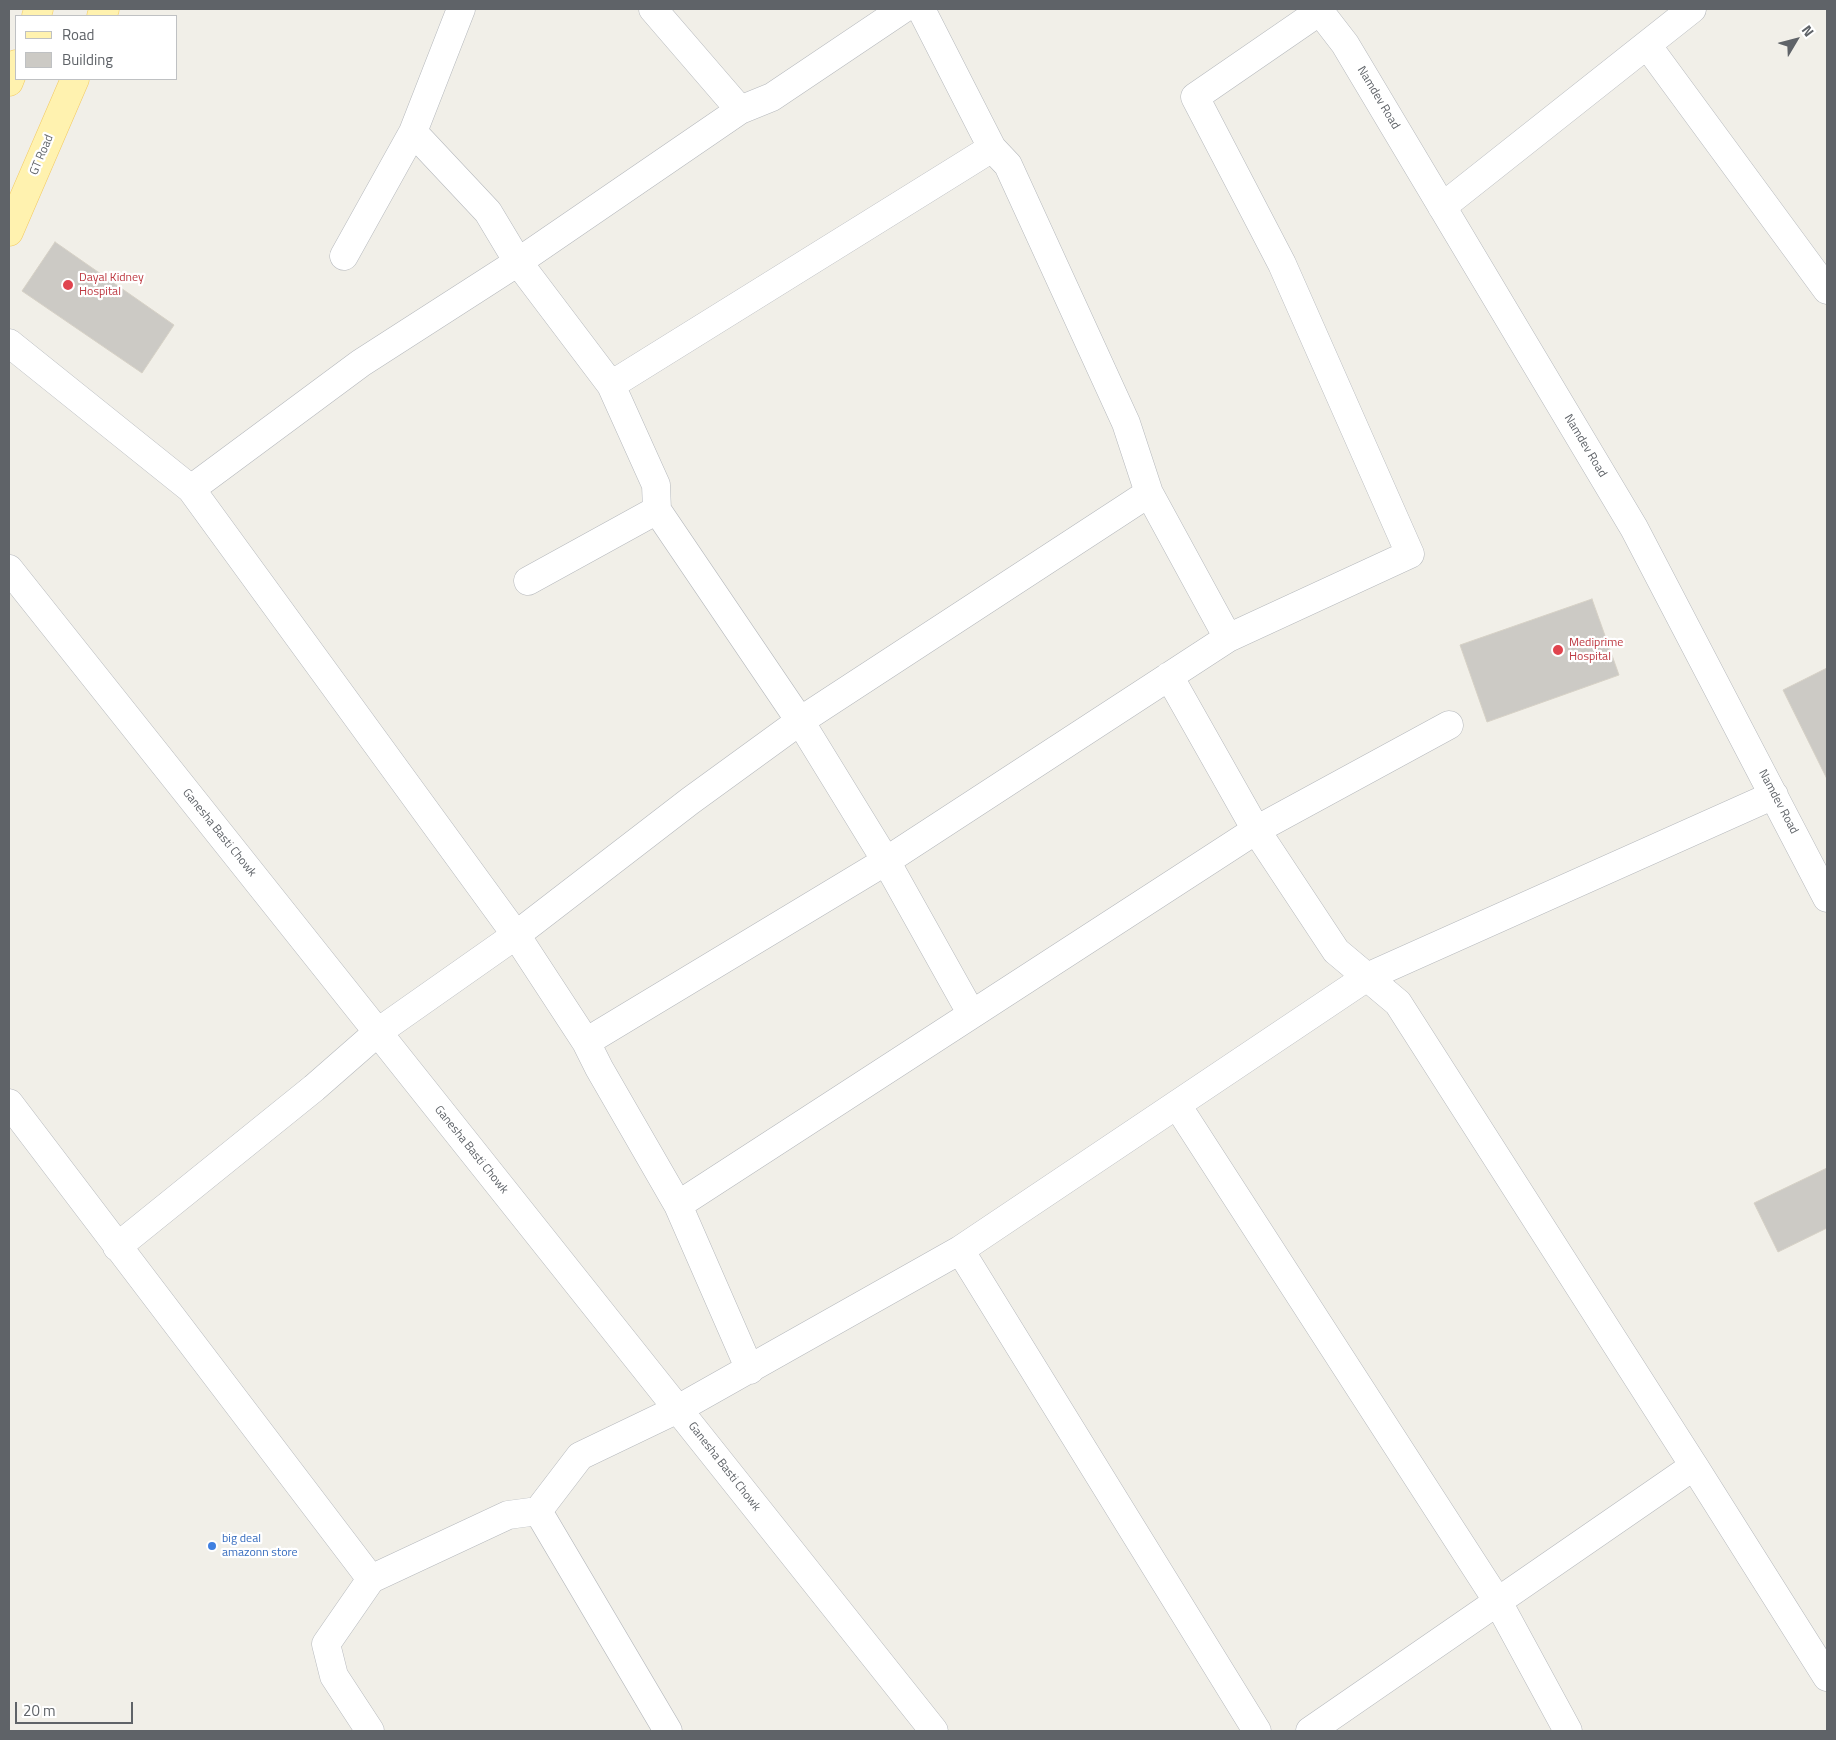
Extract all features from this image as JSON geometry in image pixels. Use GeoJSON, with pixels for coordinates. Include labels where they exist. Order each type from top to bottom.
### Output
{"type":"FeatureCollection","features":[{"type":"Feature","properties":{"kind":"main road"},"geometry":{"type":"LineString","coordinates":[[9,82],[15,67]]}},
{"type":"Feature","properties":{"kind":"main road","name":"GT Road"},"geometry":{"type":"LineString","coordinates":[[9,232],[75,80]]}},
{"type":"Feature","properties":{"kind":"street"},"geometry":{"type":"LineString","coordinates":[[344,256],[413,132],[461,9]]}},
{"type":"Feature","properties":{"kind":"street"},"geometry":{"type":"LineString","coordinates":[[652,9],[740,110]]}},
{"type":"Feature","properties":{"kind":"street"},"geometry":{"type":"LineString","coordinates":[[191,489],[361,363],[518,262],[740,110],[772,97],[903,9]]}},
{"type":"Feature","properties":{"kind":"street"},"geometry":{"type":"LineString","coordinates":[[921,9],[992,148],[1008,166],[1126,422],[1149,492],[1228,638]]}},
{"type":"Feature","properties":{"kind":"street"},"geometry":{"type":"LineString","coordinates":[[1442,207],[1692,9]]}},
{"type":"Feature","properties":{"kind":"street"},"geometry":{"type":"LineString","coordinates":[[586,1042],[886,861],[1228,638],[1410,554],[1282,264],[1195,97],[1319,10]]}},
{"type":"Feature","properties":{"kind":"street","name":"Namdev Road"},"geometry":{"type":"LineString","coordinates":[[1319,10],[1345,44],[1634,528],[1827,898]]}},
{"type":"Feature","properties":{"kind":"street"},"geometry":{"type":"LineString","coordinates":[[1646,45],[1827,290]]}},
{"type":"Feature","properties":{"kind":"street"},"geometry":{"type":"LineString","coordinates":[[413,132],[488,212],[518,262],[611,386],[656,485],[657,510],[800,721],[886,861],[971,1013]]}},
{"type":"Feature","properties":{"kind":"street"},"geometry":{"type":"LineString","coordinates":[[611,386],[992,148]]}},
{"type":"Feature","properties":{"kind":"street"},"geometry":{"type":"LineString","coordinates":[[9,343],[191,489],[516,935],[586,1042],[678,1205],[750,1370]]}},
{"type":"Feature","properties":{"kind":"street"},"geometry":{"type":"LineString","coordinates":[[117,1247],[314,1088],[378,1032],[516,935],[690,801],[800,721],[1149,492]]}},
{"type":"Feature","properties":{"kind":"street"},"geometry":{"type":"LineString","coordinates":[[528,581],[657,510]]}},
{"type":"Feature","properties":{"kind":"street","name":"Ganesha Basti Chowk"},"geometry":{"type":"LineString","coordinates":[[9,568],[934,1731]]}},
{"type":"Feature","properties":{"kind":"street"},"geometry":{"type":"LineString","coordinates":[[1169,676],[1256,830],[1336,952],[1398,1003],[1827,1677]]}},
{"type":"Feature","properties":{"kind":"street"},"geometry":{"type":"LineString","coordinates":[[678,1205],[971,1013],[1256,830],[1449,725]]}},
{"type":"Feature","properties":{"kind":"street"},"geometry":{"type":"LineString","coordinates":[[370,1731],[334,1676],[326,1644],[371,1579],[508,1515],[538,1511],[580,1456],[678,1409],[750,1370],[960,1250],[1367,977],[1774,796]]}},
{"type":"Feature","properties":{"kind":"street"},"geometry":{"type":"LineString","coordinates":[[9,1103],[371,1579]]}},
{"type":"Feature","properties":{"kind":"street"},"geometry":{"type":"LineString","coordinates":[[1177,1106],[1498,1602],[1568,1731]]}},
{"type":"Feature","properties":{"kind":"street"},"geometry":{"type":"LineString","coordinates":[[960,1250],[1257,1731]]}},
{"type":"Feature","properties":{"kind":"street"},"geometry":{"type":"LineString","coordinates":[[1310,1731],[1694,1466]]}},
{"type":"Feature","properties":{"kind":"street"},"geometry":{"type":"LineString","coordinates":[[538,1511],[668,1731]]}},
{"type":"Feature","properties":{"kind":"building"},"geometry":{"type":"Polygon","coordinates":[[[55,242],[174,325],[142,373],[22,291],[55,242]]]}},
{"type":"Feature","properties":{"kind":"building"},"geometry":{"type":"Polygon","coordinates":[[[1592,599],[1619,675],[1487,722],[1460,645],[1592,599]]]}},
{"type":"Feature","properties":{"kind":"building"},"geometry":{"type":"Polygon","coordinates":[[[1827,668],[1827,779],[1783,690],[1827,668]]]}},
{"type":"Feature","properties":{"kind":"building"},"geometry":{"type":"Polygon","coordinates":[[[1827,1168],[1827,1228],[1778,1252],[1754,1203],[1827,1168]]]}},
{"type":"Feature","properties":{"kind":"place","name":"Dayal Kidney Hospital"},"geometry":{"type":"Point","coordinates":[68,285]}},
{"type":"Feature","properties":{"kind":"place","name":"Mediprime Hospital"},"geometry":{"type":"Point","coordinates":[1558,650]}},
{"type":"Feature","properties":{"kind":"place","name":"big deal amazonn store"},"geometry":{"type":"Point","coordinates":[212,1546]}}]}
